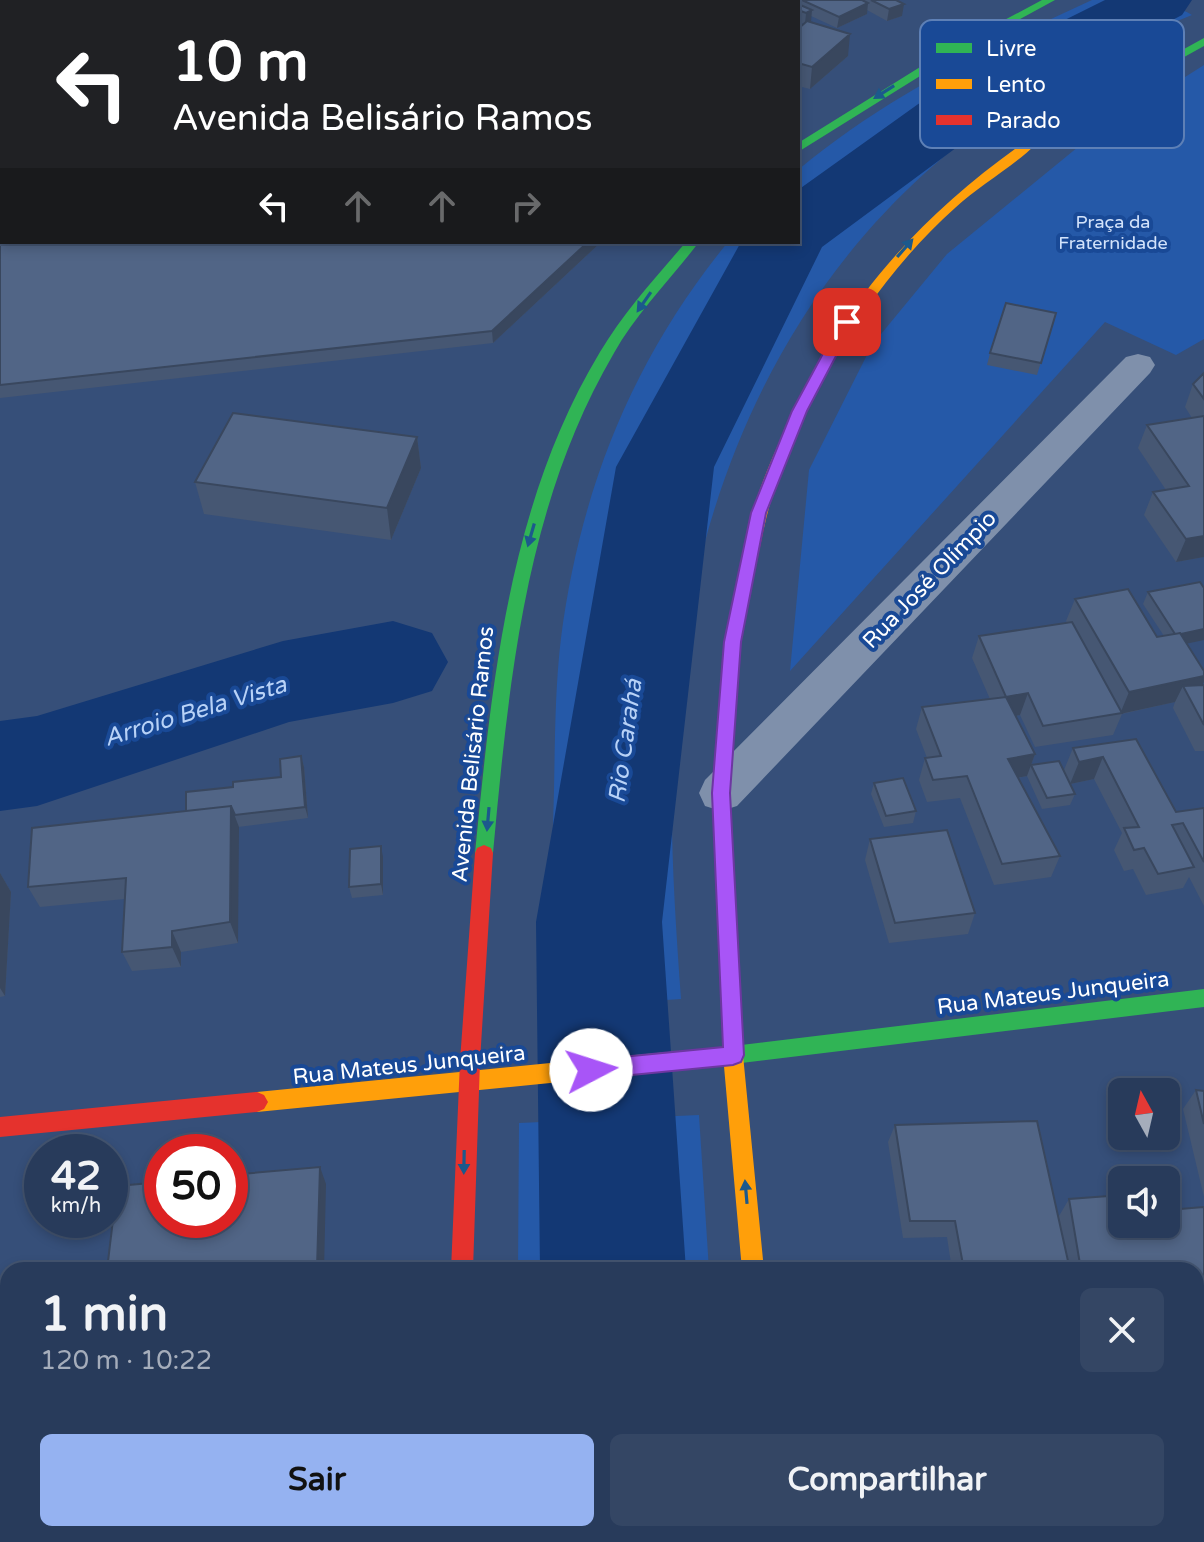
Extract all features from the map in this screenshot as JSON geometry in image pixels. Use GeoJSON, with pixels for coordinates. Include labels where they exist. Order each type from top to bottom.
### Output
{"type":"FeatureCollection","features":[{"type":"Feature","properties":{"kind":"main road"},"geometry":{"type":"LineString","coordinates":[[1012,20],[1050,0]]}},
{"type":"Feature","properties":{"kind":"main road"},"geometry":{"type":"LineString","coordinates":[[1184,52],[1204,41]]}},
{"type":"Feature","properties":{"kind":"main road"},"geometry":{"type":"LineString","coordinates":[[800,147],[920,72]]}},
{"type":"Feature","properties":{"kind":"main road"},"geometry":{"type":"LineString","coordinates":[[752,1262],[733,1055],[721,793],[732,642],[759,513],[799,411],[847,322],[909,243],[1002,162],[1024,148]]}},
{"type":"Feature","properties":{"kind":"main road","name":"Avenida Belisário Ramos"},"geometry":{"type":"LineString","coordinates":[[462,1262],[466,1084],[500,683],[518,582],[546,483],[599,367],[656,285],[691,244]]}},
{"type":"Feature","properties":{"kind":"main road","name":"Rua Mateus Junqueira"},"geometry":{"type":"LineString","coordinates":[[0,1127],[682,1061],[1204,998]]}},
{"type":"Feature","properties":{"kind":"street","name":"Rua José Olímpio"},"geometry":{"type":"LineString","coordinates":[[721,793],[1138,365]]}},
{"type":"Feature","properties":{"kind":"green space"},"geometry":{"type":"Polygon","coordinates":[[[1092,0],[1158,4],[1192,15],[1180,20],[1049,20],[1092,0]]]}},
{"type":"Feature","properties":{"kind":"green space","name":"Praça da Fraternidade"},"geometry":{"type":"Polygon","coordinates":[[[1204,65],[1204,339],[1176,355],[1105,322],[790,671],[809,470],[872,345],[947,254],[1077,148],[1184,148],[1184,78],[1204,65]]]}},
{"type":"Feature","properties":{"kind":"green space"},"geometry":{"type":"Polygon","coordinates":[[[920,86],[920,148],[955,148],[897,200],[840,264],[793,334],[753,409],[721,489],[697,572],[681,659],[673,744],[673,872],[681,999],[548,1008],[561,638],[582,530],[616,428],[664,332],[726,244],[800,244],[800,168],[920,86]]]}},
{"type":"Feature","properties":{"kind":"green space"},"geometry":{"type":"Polygon","coordinates":[[[699,1115],[708,1262],[518,1262],[519,1123],[699,1115]]]}},
{"type":"Feature","properties":{"kind":"building"},"geometry":{"type":"Polygon","coordinates":[[[802,0],[862,0],[868,3],[839,17],[802,0]]]}},
{"type":"Feature","properties":{"kind":"building"},"geometry":{"type":"Polygon","coordinates":[[[871,0],[896,0],[904,4],[889,9],[871,0]]]}},
{"type":"Feature","properties":{"kind":"building"},"geometry":{"type":"Polygon","coordinates":[[[800,5],[812,10],[806,13],[800,11],[800,5]]]}},
{"type":"Feature","properties":{"kind":"building"},"geometry":{"type":"Polygon","coordinates":[[[807,21],[850,34],[812,67],[800,64],[800,27],[807,21]]]}},
{"type":"Feature","properties":{"kind":"building"},"geometry":{"type":"Polygon","coordinates":[[[0,244],[586,244],[492,331],[0,385],[0,244]]]}},
{"type":"Feature","properties":{"kind":"building"},"geometry":{"type":"Polygon","coordinates":[[[1006,303],[1056,313],[1041,363],[990,353],[1006,303]]]}},
{"type":"Feature","properties":{"kind":"building"},"geometry":{"type":"Polygon","coordinates":[[[1204,373],[1204,399],[1193,384],[1204,373]]]}},
{"type":"Feature","properties":{"kind":"building"},"geometry":{"type":"Polygon","coordinates":[[[233,413],[417,437],[387,508],[195,482],[233,413]]]}},
{"type":"Feature","properties":{"kind":"building"},"geometry":{"type":"Polygon","coordinates":[[[1204,416],[1204,536],[1186,539],[1153,492],[1189,486],[1147,425],[1204,416]]]}},
{"type":"Feature","properties":{"kind":"building"},"geometry":{"type":"Polygon","coordinates":[[[1200,582],[1204,588],[1204,629],[1175,634],[1148,592],[1200,582]]]}},
{"type":"Feature","properties":{"kind":"building"},"geometry":{"type":"Polygon","coordinates":[[[1128,589],[1157,637],[1180,633],[1204,671],[1204,676],[1129,692],[1075,599],[1128,589]]]}},
{"type":"Feature","properties":{"kind":"building"},"geometry":{"type":"Polygon","coordinates":[[[1072,622],[1122,713],[1043,726],[1028,693],[1006,697],[979,636],[1072,622]]]}},
{"type":"Feature","properties":{"kind":"building"},"geometry":{"type":"Polygon","coordinates":[[[1204,685],[1204,725],[1183,686],[1204,685]]]}},
{"type":"Feature","properties":{"kind":"building"},"geometry":{"type":"Polygon","coordinates":[[[1006,697],[1035,754],[1008,759],[1060,856],[1002,864],[967,776],[933,780],[925,758],[941,756],[922,707],[1006,697]]]}},
{"type":"Feature","properties":{"kind":"building"},"geometry":{"type":"Polygon","coordinates":[[[1136,739],[1176,812],[1204,808],[1204,862],[1183,823],[1172,825],[1194,867],[1158,874],[1144,848],[1134,850],[1124,828],[1139,827],[1103,757],[1079,762],[1073,748],[1136,739]]]}},
{"type":"Feature","properties":{"kind":"building"},"geometry":{"type":"Polygon","coordinates":[[[301,756],[305,807],[235,815],[231,806],[186,811],[186,792],[233,787],[233,782],[281,777],[280,759],[301,756]]]}},
{"type":"Feature","properties":{"kind":"building"},"geometry":{"type":"Polygon","coordinates":[[[1059,761],[1075,794],[1047,798],[1031,765],[1059,761]]]}},
{"type":"Feature","properties":{"kind":"building"},"geometry":{"type":"Polygon","coordinates":[[[903,778],[916,811],[886,816],[874,783],[903,778]]]}},
{"type":"Feature","properties":{"kind":"building"},"geometry":{"type":"Polygon","coordinates":[[[231,806],[230,922],[172,931],[172,947],[122,952],[126,878],[28,887],[32,828],[231,806]]]}},
{"type":"Feature","properties":{"kind":"building"},"geometry":{"type":"Polygon","coordinates":[[[947,830],[975,913],[895,923],[870,839],[947,830]]]}},
{"type":"Feature","properties":{"kind":"building"},"geometry":{"type":"Polygon","coordinates":[[[381,846],[381,884],[349,887],[350,849],[381,846]]]}},
{"type":"Feature","properties":{"kind":"building"},"geometry":{"type":"Polygon","coordinates":[[[1196,1090],[1204,1091],[1204,1124],[1196,1090]]]}},
{"type":"Feature","properties":{"kind":"building"},"geometry":{"type":"Polygon","coordinates":[[[1037,1121],[1068,1262],[963,1262],[955,1221],[910,1221],[895,1125],[1037,1121]]]}},
{"type":"Feature","properties":{"kind":"building"},"geometry":{"type":"Polygon","coordinates":[[[320,1167],[317,1262],[108,1262],[111,1238],[128,1238],[128,1185],[144,1184],[144,1238],[248,1238],[248,1173],[320,1167]]]}},
{"type":"Feature","properties":{"kind":"building"},"geometry":{"type":"Polygon","coordinates":[[[1108,1196],[1108,1238],[1180,1238],[1180,1209],[1204,1207],[1204,1262],[1080,1262],[1069,1199],[1108,1196]]]}},
{"type":"Feature","properties":{"kind":"waterway","name":"Rio Carahá"},"geometry":{"type":"LineString","coordinates":[[1119,20],[1158,0]]}},
{"type":"Feature","properties":{"kind":"waterway","name":"Rio Carahá"},"geometry":{"type":"LineString","coordinates":[[800,227],[920,139]]}},
{"type":"Feature","properties":{"kind":"waterway","name":"Rio Carahá"},"geometry":{"type":"LineString","coordinates":[[613,1262],[599,922],[665,467],[782,244]]}},
{"type":"Feature","properties":{"kind":"waterway","name":"Arroio Bela Vista"},"geometry":{"type":"LineString","coordinates":[[0,766],[37,761],[283,682],[393,662]]}},
{"type":"Feature","properties":{"kind":"traffic: fast"},"geometry":{"type":"LineString","coordinates":[[1012,20],[1050,0]]}},
{"type":"Feature","properties":{"kind":"traffic: fast"},"geometry":{"type":"LineString","coordinates":[[1184,52],[1204,41]]}},
{"type":"Feature","properties":{"kind":"traffic: fast"},"geometry":{"type":"LineString","coordinates":[[800,147],[920,72]]}},
{"type":"Feature","properties":{"kind":"traffic: fast"},"geometry":{"type":"LineString","coordinates":[[484,853],[497,724],[517,595],[532,531],[552,470],[576,410],[607,352],[637,309],[691,244]]}},
{"type":"Feature","properties":{"kind":"traffic: fast"},"geometry":{"type":"LineString","coordinates":[[580,1070],[733,1055],[1204,998]]}},
{"type":"Feature","properties":{"kind":"traffic: slow"},"geometry":{"type":"LineString","coordinates":[[756,528],[802,406],[852,319],[881,279],[949,206],[1024,148]]}},
{"type":"Feature","properties":{"kind":"traffic: slow"},"geometry":{"type":"LineString","coordinates":[[725,872],[733,1055],[752,1262]]}},
{"type":"Feature","properties":{"kind":"traffic: slow"},"geometry":{"type":"LineString","coordinates":[[257,1102],[580,1070]]}},
{"type":"Feature","properties":{"kind":"traffic: jam"},"geometry":{"type":"LineString","coordinates":[[725,872],[721,793],[732,642],[756,528]]}},
{"type":"Feature","properties":{"kind":"traffic: jam"},"geometry":{"type":"LineString","coordinates":[[462,1262],[470,1061],[484,853]]}},
{"type":"Feature","properties":{"kind":"traffic: jam"},"geometry":{"type":"LineString","coordinates":[[0,1127],[257,1102]]}},
{"type":"Feature","properties":{"kind":"route"},"geometry":{"type":"LineString","coordinates":[[591,1070],[733,1055],[721,793],[732,642],[759,513],[799,411],[847,322]]}}]}
